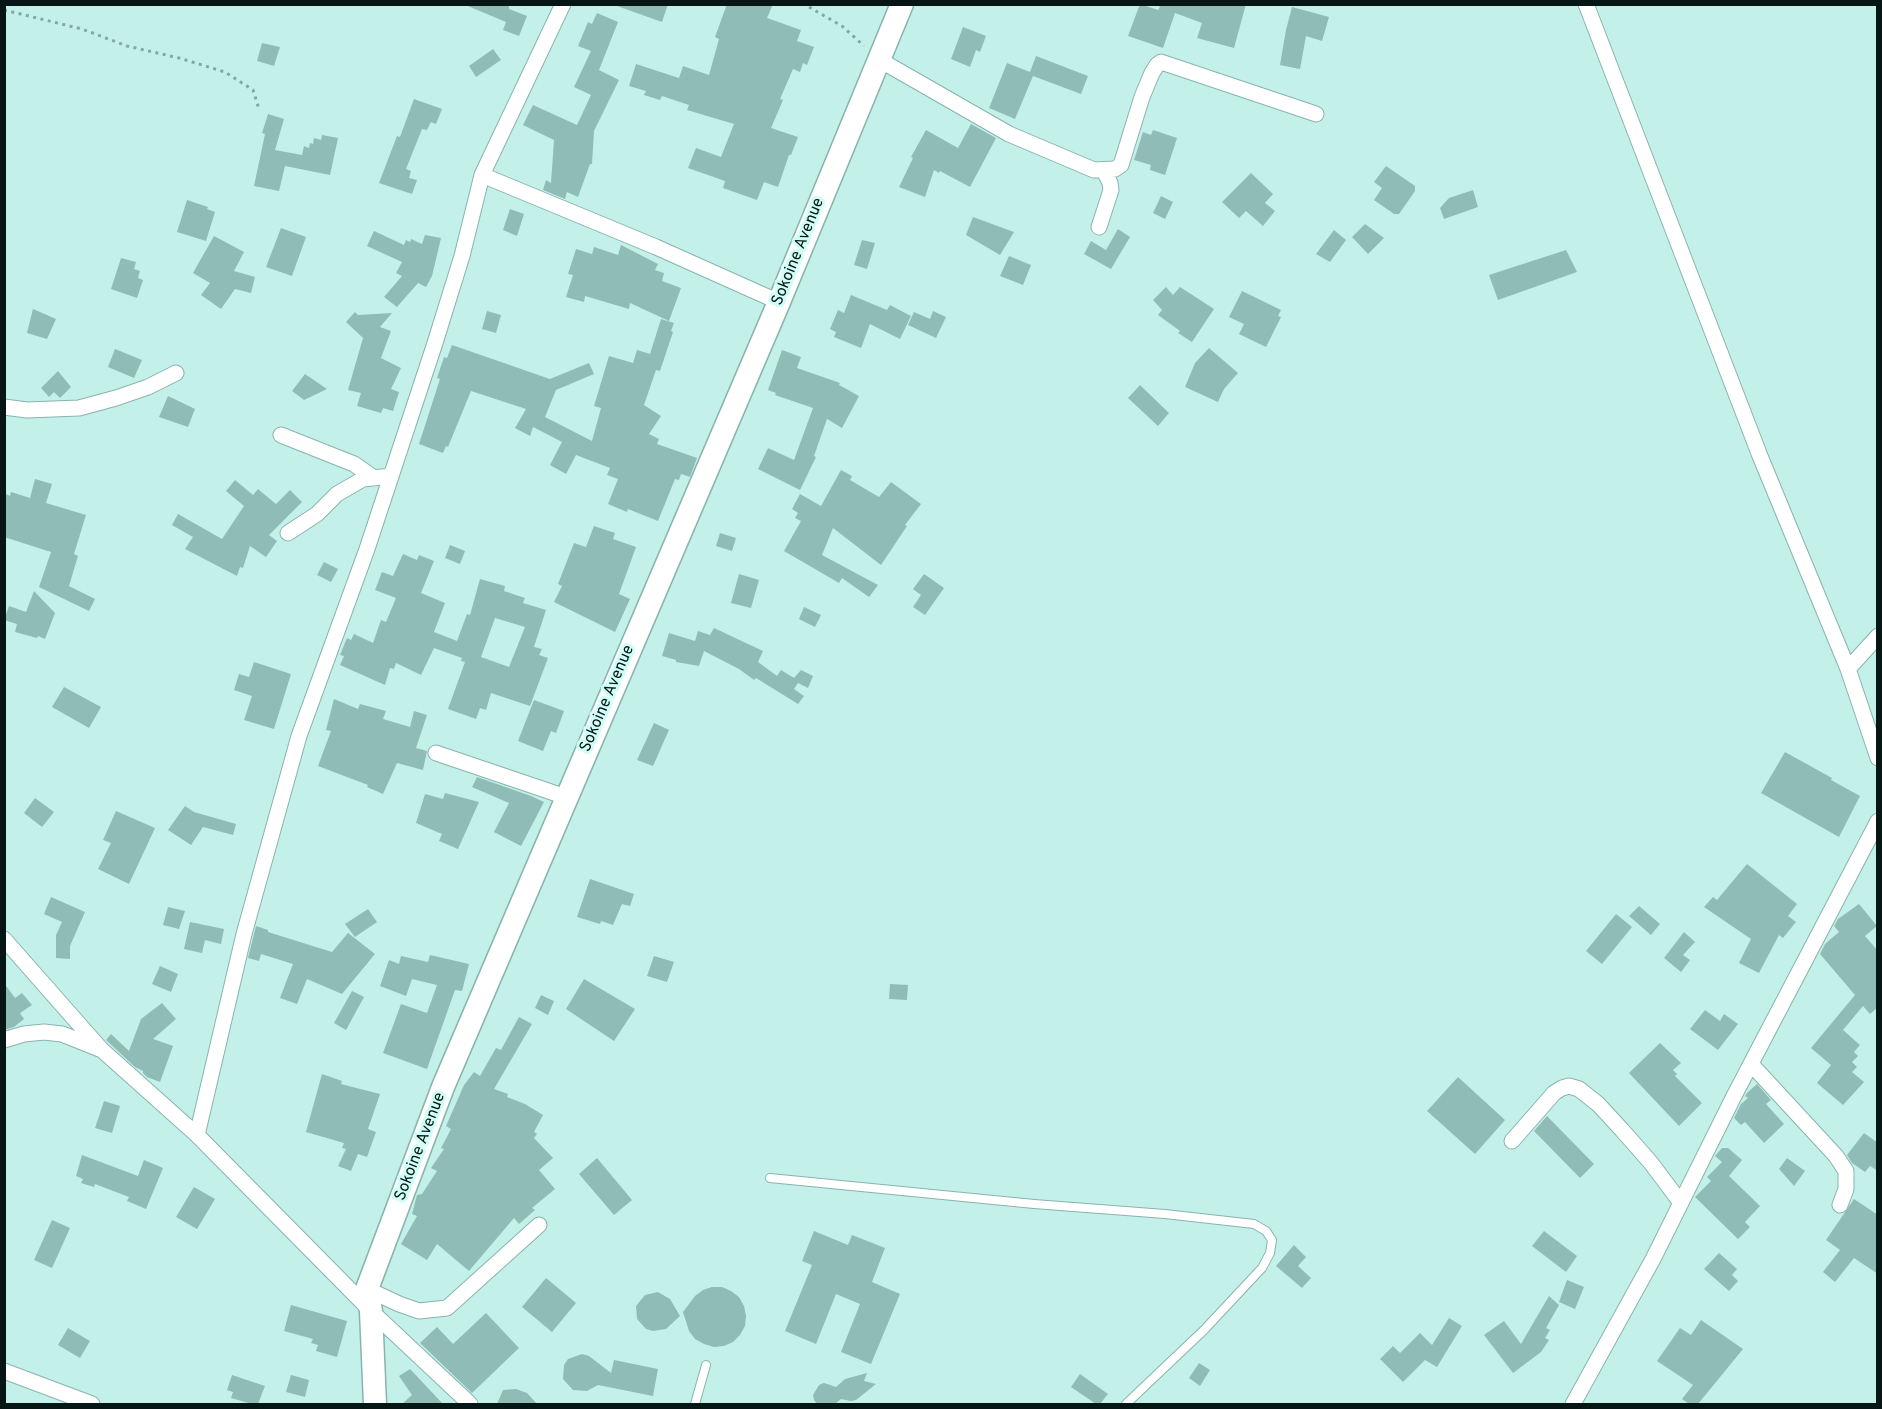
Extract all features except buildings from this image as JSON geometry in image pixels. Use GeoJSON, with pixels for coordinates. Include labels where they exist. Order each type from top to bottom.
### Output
{"type":"FeatureCollection","features":[{"type":"Feature","properties":{"kind":"street"},"geometry":{"type":"LineString","coordinates":[[197,1135],[244,934],[299,736],[391,476],[455,278],[482,175],[563,4]]}},
{"type":"Feature","properties":{"kind":"street","name":"Sokoine Avenue"},"geometry":{"type":"LineString","coordinates":[[375,1404],[369,1300],[443,1087],[779,302],[902,4]]}},
{"type":"Feature","properties":{"kind":"street"},"geometry":{"type":"LineString","coordinates":[[1586,4],[1751,434],[1848,669],[1878,758]]}},
{"type":"Feature","properties":{"kind":"street"},"geometry":{"type":"LineString","coordinates":[[878,59],[1009,134],[1084,167],[1104,171],[1121,165],[1142,97],[1152,73],[1161,62],[1316,114]]}},
{"type":"Feature","properties":{"kind":"street"},"geometry":{"type":"LineString","coordinates":[[1099,227],[1111,190],[1104,171]]}},
{"type":"Feature","properties":{"kind":"street"},"geometry":{"type":"LineString","coordinates":[[482,175],[656,247],[779,302]]}},
{"type":"Feature","properties":{"kind":"street"},"geometry":{"type":"LineString","coordinates":[[4,407],[27,410],[79,408],[148,387],[176,373]]}},
{"type":"Feature","properties":{"kind":"street"},"geometry":{"type":"LineString","coordinates":[[281,435],[354,464],[374,478]]}},
{"type":"Feature","properties":{"kind":"street"},"geometry":{"type":"LineString","coordinates":[[288,533],[316,514],[337,494],[363,479],[391,476]]}},
{"type":"Feature","properties":{"kind":"street"},"geometry":{"type":"LineString","coordinates":[[1848,669],[1878,636]]}},
{"type":"Feature","properties":{"kind":"street"},"geometry":{"type":"LineString","coordinates":[[436,753],[566,796]]}},
{"type":"Feature","properties":{"kind":"street"},"geometry":{"type":"LineString","coordinates":[[1573,1404],[1608,1344],[1682,1203],[1751,1064],[1878,821]]}},
{"type":"Feature","properties":{"kind":"street"},"geometry":{"type":"LineString","coordinates":[[4,939],[102,1050],[197,1135],[369,1300],[470,1404]]}},
{"type":"Feature","properties":{"kind":"street"},"geometry":{"type":"LineString","coordinates":[[4,1040],[24,1034],[44,1032],[62,1034],[102,1050]]}},
{"type":"Feature","properties":{"kind":"street"},"geometry":{"type":"LineString","coordinates":[[1751,1064],[1836,1156],[1846,1171],[1846,1189],[1840,1205]]}},
{"type":"Feature","properties":{"kind":"street"},"geometry":{"type":"LineString","coordinates":[[1512,1141],[1554,1093],[1569,1086],[1579,1089],[1598,1104],[1629,1138],[1682,1203]]}},
{"type":"Feature","properties":{"kind":"street"},"geometry":{"type":"LineString","coordinates":[[369,1300],[419,1311],[447,1308],[538,1225]]}},
{"type":"Feature","properties":{"kind":"street"},"geometry":{"type":"LineString","coordinates":[[4,1371],[92,1404]]}},
{"type":"Feature","properties":{"kind":"lane"},"geometry":{"type":"LineString","coordinates":[[770,1178],[1034,1204],[1165,1214],[1254,1224],[1266,1231],[1272,1240],[1270,1253],[1262,1268],[1204,1330],[1126,1404]]}},
{"type":"Feature","properties":{"kind":"lane"},"geometry":{"type":"LineString","coordinates":[[695,1404],[706,1365]]}},
{"type":"Feature","properties":{"kind":"path"},"geometry":{"type":"LineString","coordinates":[[809,7],[843,26],[878,59]]}},
{"type":"Feature","properties":{"kind":"path"},"geometry":{"type":"LineString","coordinates":[[4,10],[82,29],[127,46],[225,72],[253,90],[259,109]]}}]}
